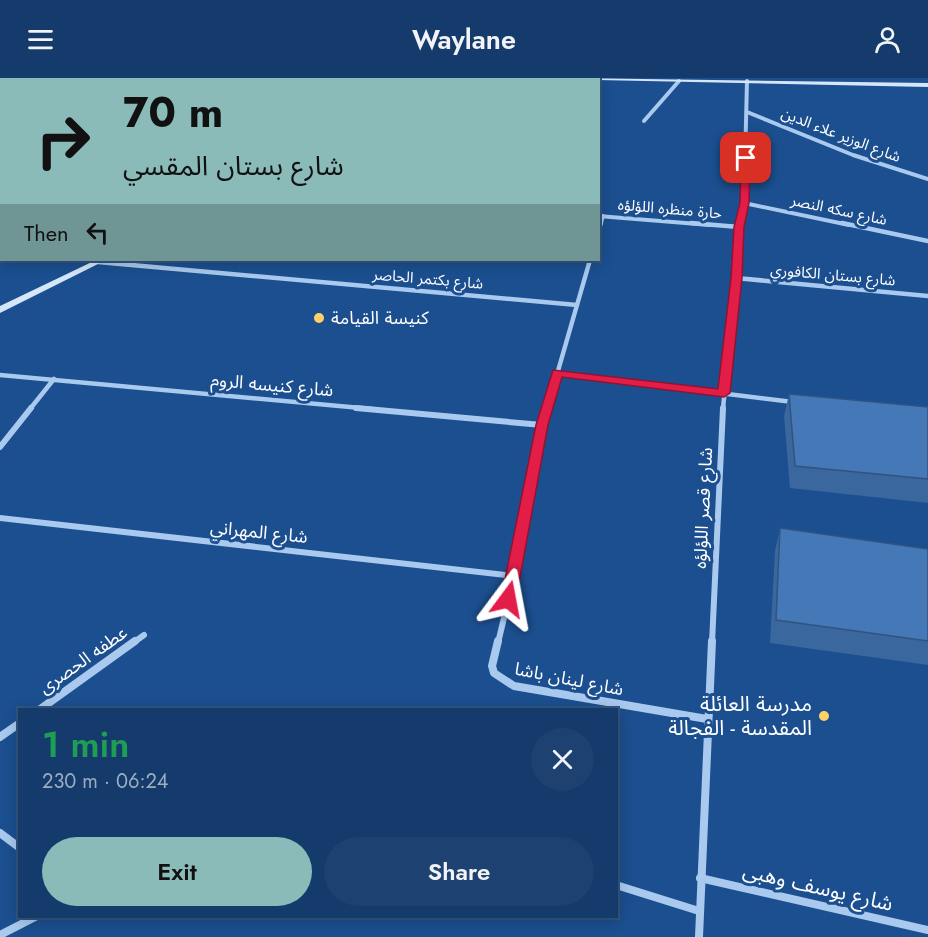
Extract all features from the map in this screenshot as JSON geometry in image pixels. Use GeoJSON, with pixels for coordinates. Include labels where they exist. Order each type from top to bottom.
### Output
{"type":"FeatureCollection","features":[{"type":"Feature","properties":{"kind":"main road"},"geometry":{"type":"LineString","coordinates":[[600,79],[928,86]]}},
{"type":"Feature","properties":{"kind":"main road"},"geometry":{"type":"LineString","coordinates":[[0,310],[100,261]]}},
{"type":"Feature","properties":{"kind":"street"},"geometry":{"type":"LineString","coordinates":[[644,121],[679,81]]}},
{"type":"Feature","properties":{"kind":"street","name":"شارع قصر اللؤلؤه"},"geometry":{"type":"LineString","coordinates":[[699,937],[707,718],[724,393],[739,227],[744,203],[747,81]]}},
{"type":"Feature","properties":{"kind":"street","name":"شارع الوزير علاء الدين"},"geometry":{"type":"LineString","coordinates":[[747,112],[861,158],[928,179]]}},
{"type":"Feature","properties":{"kind":"street","name":"شارع سكه النصر"},"geometry":{"type":"LineString","coordinates":[[744,203],[928,241]]}},
{"type":"Feature","properties":{"kind":"street","name":"حارة منظره اللؤلؤه"},"geometry":{"type":"LineString","coordinates":[[601,216],[739,227]]}},
{"type":"Feature","properties":{"kind":"street","name":"شارع بكتمر الحاصر"},"geometry":{"type":"LineString","coordinates":[[100,261],[577,305]]}},
{"type":"Feature","properties":{"kind":"street","name":"شارع لينان باشا"},"geometry":{"type":"LineString","coordinates":[[590,261],[542,425],[514,576],[492,666],[494,673],[503,681],[514,686],[707,718]]}},
{"type":"Feature","properties":{"kind":"street","name":"شارع بستان الكافوري"},"geometry":{"type":"LineString","coordinates":[[736,278],[928,296]]}},
{"type":"Feature","properties":{"kind":"street"},"geometry":{"type":"LineString","coordinates":[[557,373],[803,403]]}},
{"type":"Feature","properties":{"kind":"street","name":"شارع كنيسه الروم"},"geometry":{"type":"LineString","coordinates":[[0,375],[542,425]]}},
{"type":"Feature","properties":{"kind":"street"},"geometry":{"type":"LineString","coordinates":[[0,447],[54,379]]}},
{"type":"Feature","properties":{"kind":"street","name":"شارع المهراني"},"geometry":{"type":"LineString","coordinates":[[0,518],[514,576]]}},
{"type":"Feature","properties":{"kind":"street","name":"عطفه الحصرى"},"geometry":{"type":"LineString","coordinates":[[42,708],[144,635]]}},
{"type":"Feature","properties":{"kind":"street"},"geometry":{"type":"LineString","coordinates":[[0,737],[18,724]]}},
{"type":"Feature","properties":{"kind":"street"},"geometry":{"type":"LineString","coordinates":[[0,833],[18,846]]}},
{"type":"Feature","properties":{"kind":"street","name":"شارع يوسف وهبى"},"geometry":{"type":"LineString","coordinates":[[700,878],[928,930]]}},
{"type":"Feature","properties":{"kind":"street"},"geometry":{"type":"LineString","coordinates":[[618,886],[699,911]]}},
{"type":"Feature","properties":{"kind":"street"},"geometry":{"type":"LineString","coordinates":[[0,934],[33,918]]}},
{"type":"Feature","properties":{"kind":"building"},"geometry":{"type":"Polygon","coordinates":[[[789,394],[928,407],[928,479],[795,466],[789,394]]]}},
{"type":"Feature","properties":{"kind":"building"},"geometry":{"type":"Polygon","coordinates":[[[780,528],[928,549],[928,641],[776,620],[780,528]]]}},
{"type":"Feature","properties":{"kind":"place","name":"كنيسة القيامة"},"geometry":{"type":"Point","coordinates":[319,318]}},
{"type":"Feature","properties":{"kind":"place","name":"مدرسة العائلة المقدسة - الفجالة"},"geometry":{"type":"Point","coordinates":[824,716]}},
{"type":"Feature","properties":{"kind":"route"},"geometry":{"type":"LineString","coordinates":[[508,599],[542,425],[557,373],[724,393],[739,227],[744,203],[746,158]]}}]}
